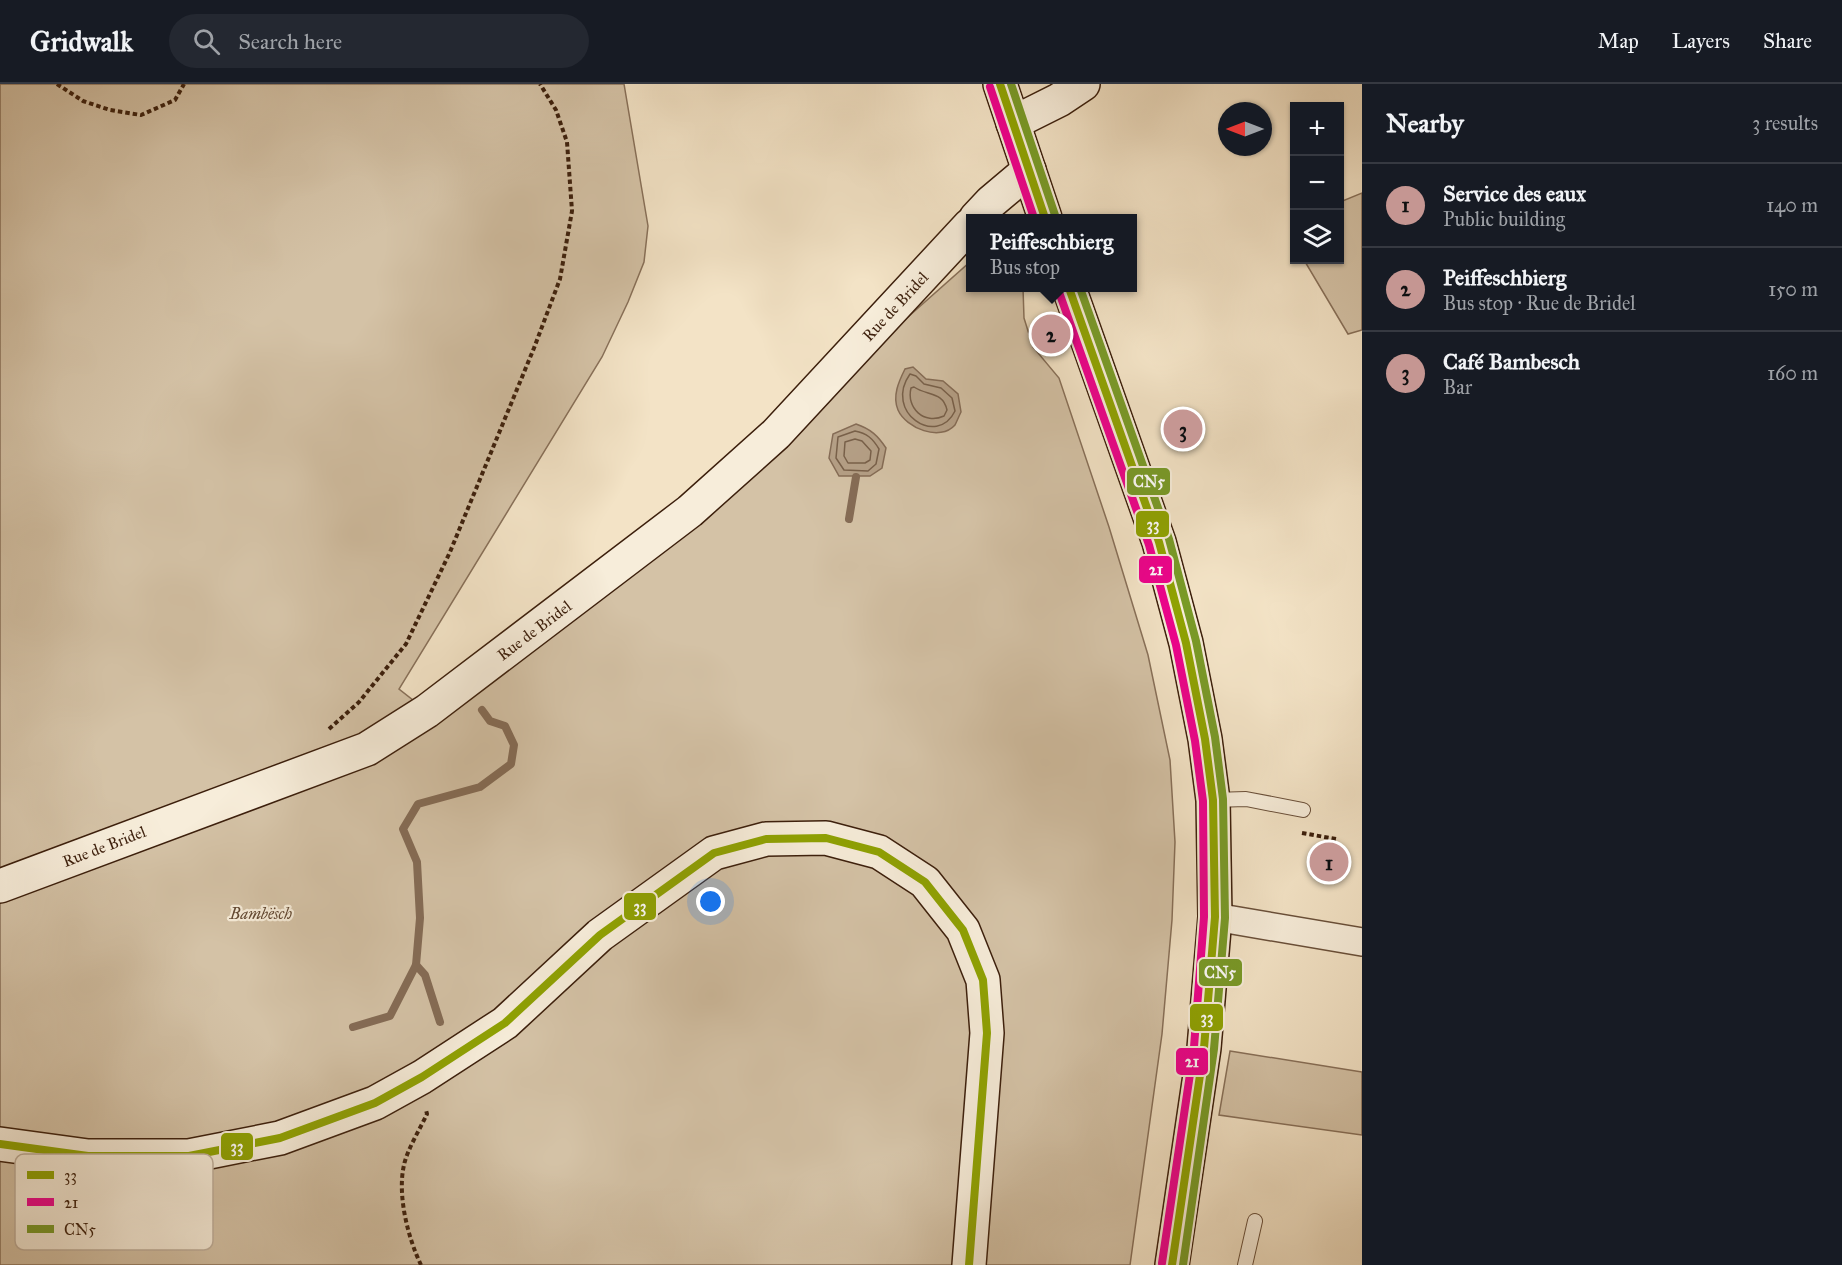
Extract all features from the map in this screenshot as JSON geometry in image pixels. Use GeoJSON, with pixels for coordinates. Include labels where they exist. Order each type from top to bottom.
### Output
{"type":"FeatureCollection","features":[{"type":"Feature","properties":{"kind":"main road"},"geometry":{"type":"LineString","coordinates":[[1000,84],[1044,214]]}},
{"type":"Feature","properties":{"kind":"main road"},"geometry":{"type":"LineString","coordinates":[[1013,123],[1059,100],[1083,84]]}},
{"type":"Feature","properties":{"kind":"main road"},"geometry":{"type":"LineString","coordinates":[[980,214],[991,202],[1029,171]]}},
{"type":"Feature","properties":{"kind":"main road","name":"Rue de Bridel"},"geometry":{"type":"LineString","coordinates":[[0,886],[367,750],[427,711],[690,511],[767,442],[966,229]]}},
{"type":"Feature","properties":{"kind":"main road"},"geometry":{"type":"LineString","coordinates":[[1070,292],[1159,542],[1186,643],[1205,739],[1213,800],[1215,917],[1204,1048],[1172,1265]]}},
{"type":"Feature","properties":{"kind":"main road"},"geometry":{"type":"LineString","coordinates":[[199,1154],[280,1138],[375,1103],[422,1077],[505,1023],[600,935],[714,853],[766,838],[826,838],[879,852],[925,882],[963,930],[982,980],[987,1033],[969,1265]]}},
{"type":"Feature","properties":{"kind":"main road"},"geometry":{"type":"LineString","coordinates":[[0,1144],[73,1154]]}},
{"type":"Feature","properties":{"kind":"street"},"geometry":{"type":"LineString","coordinates":[[1215,917],[1362,942]]}},
{"type":"Feature","properties":{"kind":"lane"},"geometry":{"type":"LineString","coordinates":[[1213,800],[1246,799],[1303,810]]}},
{"type":"Feature","properties":{"kind":"lane"},"geometry":{"type":"LineString","coordinates":[[1245,1265],[1255,1221]]}},
{"type":"Feature","properties":{"kind":"path"},"geometry":{"type":"LineString","coordinates":[[57,84],[83,101],[110,110],[141,115],[175,100],[184,84]]}},
{"type":"Feature","properties":{"kind":"path"},"geometry":{"type":"LineString","coordinates":[[324,734],[358,702],[406,644],[450,552],[560,279],[572,211],[567,142],[555,110],[540,84]]}},
{"type":"Feature","properties":{"kind":"path"},"geometry":{"type":"LineString","coordinates":[[421,1265],[403,1207],[404,1165],[427,1114],[422,1077]]}},
{"type":"Feature","properties":{"kind":"green space","name":"Bambësch"},"geometry":{"type":"Polygon","coordinates":[[[0,84],[624,84],[648,226],[644,262],[602,357],[399,689],[427,711],[776,434],[966,266],[966,292],[1023,292],[1024,318],[1033,347],[1059,378],[1109,527],[1148,655],[1170,760],[1175,842],[1172,920],[1162,1034],[1130,1265],[0,1265],[0,84]]]}},
{"type":"Feature","properties":{"kind":"green space"},"geometry":{"type":"Polygon","coordinates":[[[1362,193],[1362,330],[1348,334],[1306,264],[1344,264],[1344,200],[1362,193]]]}},
{"type":"Feature","properties":{"kind":"green space"},"geometry":{"type":"Polygon","coordinates":[[[1230,1051],[1362,1072],[1362,1135],[1219,1115],[1230,1051]]]}},
{"type":"Feature","properties":{"kind":"water"},"geometry":{"type":"Polygon","coordinates":[[[913,367],[926,379],[943,381],[958,394],[961,412],[955,425],[949,430],[924,431],[908,422],[898,410],[896,394],[899,384],[905,369],[913,367]]]}},
{"type":"Feature","properties":{"kind":"water"},"geometry":{"type":"Polygon","coordinates":[[[856,424],[874,433],[886,448],[882,468],[870,476],[839,476],[829,458],[833,434],[856,424]]]}},
{"type":"Feature","properties":{"kind":"waterway"},"geometry":{"type":"LineString","coordinates":[[849,519],[856,477]]}},
{"type":"Feature","properties":{"kind":"waterway"},"geometry":{"type":"LineString","coordinates":[[353,1027],[390,1016],[416,965],[420,918],[417,862],[403,829],[418,804],[480,787],[511,764],[514,745],[505,726],[490,721],[482,710]]}},
{"type":"Feature","properties":{"kind":"waterway"},"geometry":{"type":"LineString","coordinates":[[416,965],[425,975],[440,1022]]}},
{"type":"Feature","properties":{"kind":"transit line","name":"33"},"geometry":{"type":"LineString","coordinates":[[1000,84],[1044,214]]}},
{"type":"Feature","properties":{"kind":"transit line","name":"CN5"},"geometry":{"type":"LineString","coordinates":[[1011,84],[1055,214]]}},
{"type":"Feature","properties":{"kind":"transit line","name":"21"},"geometry":{"type":"LineString","coordinates":[[990,87],[1033,214]]}},
{"type":"Feature","properties":{"kind":"transit line","name":"21"},"geometry":{"type":"LineString","coordinates":[[1059,292],[1149,545],[1176,645],[1195,741],[1203,801],[1204,917],[1194,1047],[1162,1263]]}},
{"type":"Feature","properties":{"kind":"transit line","name":"33"},"geometry":{"type":"LineString","coordinates":[[1070,292],[1159,542],[1186,643],[1205,739],[1213,800],[1215,917],[1204,1048],[1172,1265]]}},
{"type":"Feature","properties":{"kind":"transit line","name":"CN5"},"geometry":{"type":"LineString","coordinates":[[1081,292],[1169,539],[1196,641],[1215,737],[1223,799],[1225,918],[1214,1049],[1183,1265]]}},
{"type":"Feature","properties":{"kind":"transit line","name":"33"},"geometry":{"type":"LineString","coordinates":[[199,1154],[280,1138],[375,1103],[422,1077],[505,1023],[600,935],[714,853],[766,839],[826,838],[879,852],[925,882],[963,930],[983,980],[987,1033],[969,1265]]}},
{"type":"Feature","properties":{"kind":"transit line","name":"33"},"geometry":{"type":"LineString","coordinates":[[0,1144],[73,1154]]}},
{"type":"Feature","properties":{"kind":"place","name":"Peiffeschbierg"},"geometry":{"type":"Point","coordinates":[1051,334]}},
{"type":"Feature","properties":{"kind":"place","name":"Café Bambesch"},"geometry":{"type":"Point","coordinates":[1183,429]}},
{"type":"Feature","properties":{"kind":"place","name":"Service des eaux"},"geometry":{"type":"Point","coordinates":[1329,862]}}]}
